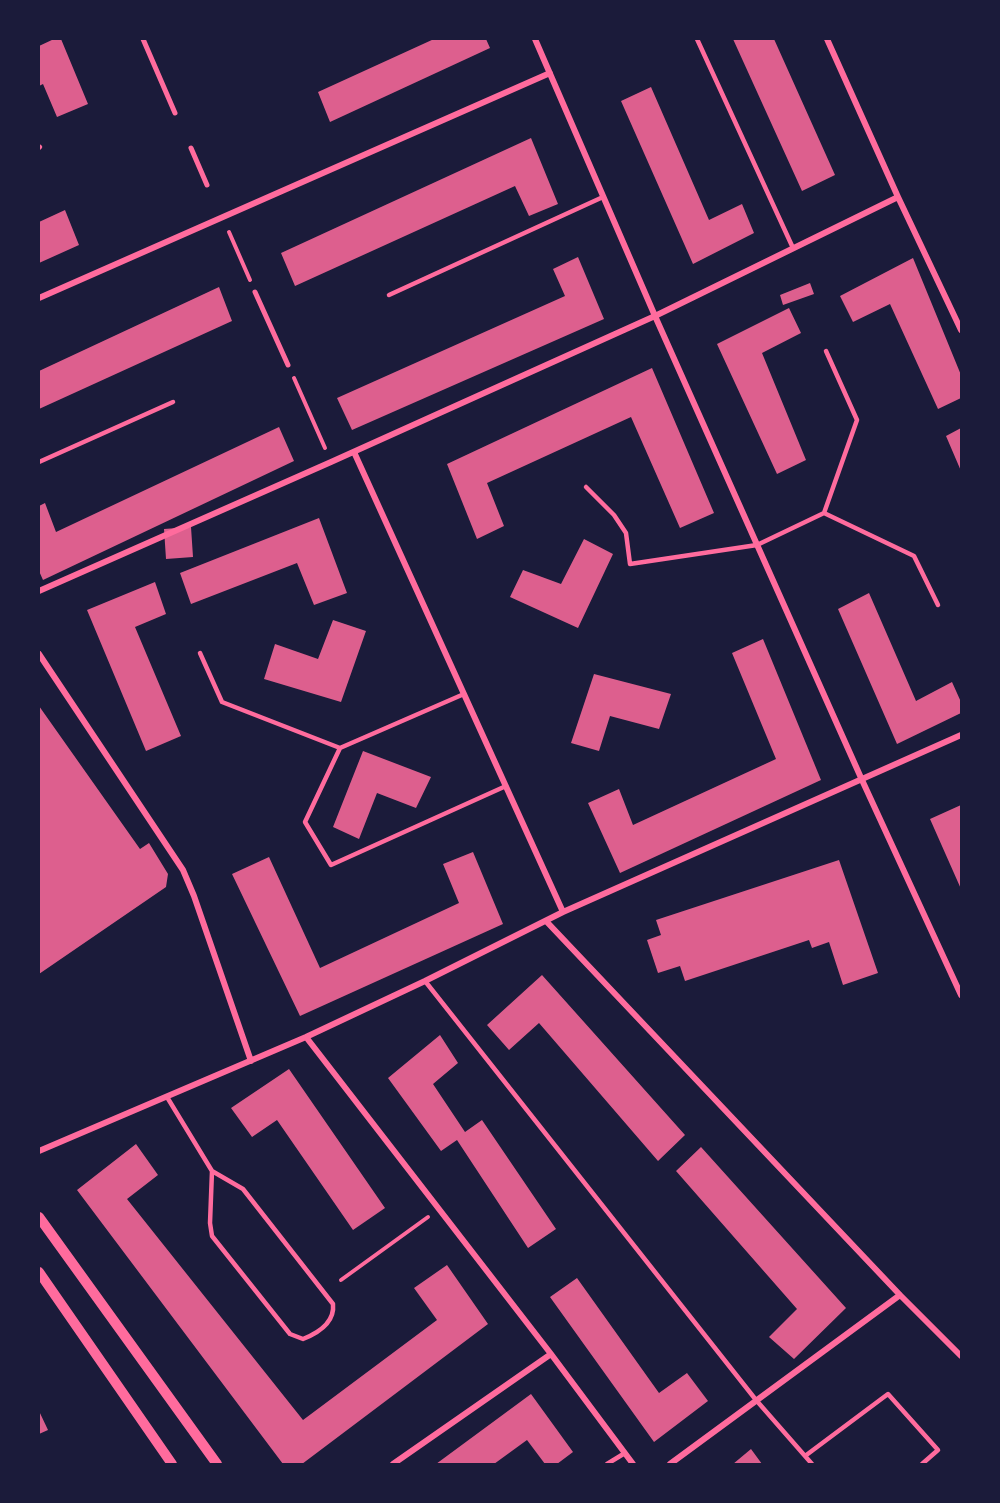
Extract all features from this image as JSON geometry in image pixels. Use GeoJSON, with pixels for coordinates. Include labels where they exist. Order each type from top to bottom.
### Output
{"type":"FeatureCollection","features":[{"type":"Feature","properties":{"kind":"street"},"geometry":{"type":"LineString","coordinates":[[143,39],[175,113]]}},
{"type":"Feature","properties":{"kind":"street"},"geometry":{"type":"LineString","coordinates":[[535,39],[757,545],[961,995]]}},
{"type":"Feature","properties":{"kind":"street"},"geometry":{"type":"LineString","coordinates":[[827,39],[961,330]]}},
{"type":"Feature","properties":{"kind":"street"},"geometry":{"type":"LineString","coordinates":[[39,298],[550,73]]}},
{"type":"Feature","properties":{"kind":"street"},"geometry":{"type":"LineString","coordinates":[[190,148],[207,185]]}},
{"type":"Feature","properties":{"kind":"street"},"geometry":{"type":"LineString","coordinates":[[39,591],[655,316],[898,197]]}},
{"type":"Feature","properties":{"kind":"street"},"geometry":{"type":"LineString","coordinates":[[255,292],[288,365]]}},
{"type":"Feature","properties":{"kind":"street"},"geometry":{"type":"LineString","coordinates":[[354,452],[563,912]]}},
{"type":"Feature","properties":{"kind":"street"},"geometry":{"type":"LineString","coordinates":[[39,654],[183,870],[251,1061]]}},
{"type":"Feature","properties":{"kind":"street"},"geometry":{"type":"LineString","coordinates":[[39,1152],[306,1037],[563,912],[961,735]]}},
{"type":"Feature","properties":{"kind":"street"},"geometry":{"type":"LineString","coordinates":[[546,921],[900,1295],[961,1356]]}},
{"type":"Feature","properties":{"kind":"street"},"geometry":{"type":"LineString","coordinates":[[306,1037],[633,1464]]}},
{"type":"Feature","properties":{"kind":"street"},"geometry":{"type":"LineString","coordinates":[[39,1217],[217,1464]]}},
{"type":"Feature","properties":{"kind":"street"},"geometry":{"type":"LineString","coordinates":[[39,1272],[172,1464]]}},
{"type":"Feature","properties":{"kind":"street"},"geometry":{"type":"LineString","coordinates":[[670,1464],[900,1295]]}},
{"type":"Feature","properties":{"kind":"street"},"geometry":{"type":"LineString","coordinates":[[393,1464],[551,1354]]}},
{"type":"Feature","properties":{"kind":"lane"},"geometry":{"type":"LineString","coordinates":[[697,39],[793,248]]}},
{"type":"Feature","properties":{"kind":"lane"},"geometry":{"type":"LineString","coordinates":[[389,295],[603,197]]}},
{"type":"Feature","properties":{"kind":"lane"},"geometry":{"type":"LineString","coordinates":[[586,487],[614,515],[626,533],[630,564],[757,545],[824,513],[857,420],[826,351]]}},
{"type":"Feature","properties":{"kind":"lane"},"geometry":{"type":"LineString","coordinates":[[39,462],[173,402]]}},
{"type":"Feature","properties":{"kind":"lane"},"geometry":{"type":"LineString","coordinates":[[824,513],[914,556],[938,605]]}},
{"type":"Feature","properties":{"kind":"lane"},"geometry":{"type":"LineString","coordinates":[[200,653],[222,702],[340,748]]}},
{"type":"Feature","properties":{"kind":"lane"},"geometry":{"type":"LineString","coordinates":[[464,694],[340,748],[305,822],[331,865],[506,786]]}},
{"type":"Feature","properties":{"kind":"lane"},"geometry":{"type":"LineString","coordinates":[[425,981],[756,1400],[812,1464]]}},
{"type":"Feature","properties":{"kind":"lane"},"geometry":{"type":"LineString","coordinates":[[167,1097],[212,1171],[243,1189],[333,1304],[334,1313],[328,1323],[314,1335],[303,1339],[290,1334],[212,1236],[210,1223],[212,1171]]}},
{"type":"Feature","properties":{"kind":"lane"},"geometry":{"type":"LineString","coordinates":[[805,1456],[888,1394],[938,1450],[922,1464]]}},
{"type":"Feature","properties":{"kind":"lane"},"geometry":{"type":"LineString","coordinates":[[607,1464],[625,1453]]}},
{"type":"Feature","properties":{"kind":"path"},"geometry":{"type":"LineString","coordinates":[[223,217],[255,292]]}},
{"type":"Feature","properties":{"kind":"path"},"geometry":{"type":"LineString","coordinates":[[288,365],[331,462]]}},
{"type":"Feature","properties":{"kind":"path"},"geometry":{"type":"LineString","coordinates":[[341,1280],[439,1209]]}},
{"type":"Feature","properties":{"kind":"building"},"geometry":{"type":"Polygon","coordinates":[[[54,39],[61,39],[88,104],[57,117],[43,84],[39,86],[39,46],[54,39]]]}},
{"type":"Feature","properties":{"kind":"building"},"geometry":{"type":"Polygon","coordinates":[[[434,39],[486,39],[490,48],[330,122],[318,92],[434,39]]]}},
{"type":"Feature","properties":{"kind":"building"},"geometry":{"type":"Polygon","coordinates":[[[733,39],[774,39],[835,175],[802,191],[733,39]]]}},
{"type":"Feature","properties":{"kind":"building"},"geometry":{"type":"Polygon","coordinates":[[[651,87],[709,220],[742,204],[754,233],[693,264],[621,101],[651,87]]]}},
{"type":"Feature","properties":{"kind":"building"},"geometry":{"type":"Polygon","coordinates":[[[531,138],[558,204],[529,216],[515,186],[295,286],[281,253],[531,138]]]}},
{"type":"Feature","properties":{"kind":"building"},"geometry":{"type":"Polygon","coordinates":[[[65,210],[79,245],[39,263],[39,222],[65,210]]]}},
{"type":"Feature","properties":{"kind":"building"},"geometry":{"type":"Polygon","coordinates":[[[578,257],[604,319],[352,430],[337,398],[565,296],[553,269],[578,257]]]}},
{"type":"Feature","properties":{"kind":"building"},"geometry":{"type":"Polygon","coordinates":[[[913,258],[961,375],[961,398],[938,409],[890,304],[853,322],[840,296],[913,258]]]}},
{"type":"Feature","properties":{"kind":"building"},"geometry":{"type":"Polygon","coordinates":[[[810,283],[814,294],[783,305],[780,295],[810,283]]]}},
{"type":"Feature","properties":{"kind":"building"},"geometry":{"type":"Polygon","coordinates":[[[219,287],[232,321],[39,409],[39,371],[219,287]]]}},
{"type":"Feature","properties":{"kind":"building"},"geometry":{"type":"Polygon","coordinates":[[[789,308],[801,333],[762,353],[806,460],[777,474],[717,344],[789,308]]]}},
{"type":"Feature","properties":{"kind":"building"},"geometry":{"type":"Polygon","coordinates":[[[652,368],[714,513],[680,528],[631,417],[487,483],[504,526],[477,539],[447,464],[652,368]]]}},
{"type":"Feature","properties":{"kind":"building"},"geometry":{"type":"Polygon","coordinates":[[[279,427],[294,461],[43,580],[39,571],[39,506],[45,503],[56,532],[279,427]]]}},
{"type":"Feature","properties":{"kind":"building"},"geometry":{"type":"Polygon","coordinates":[[[961,428],[961,471],[946,436],[961,428]]]}},
{"type":"Feature","properties":{"kind":"building"},"geometry":{"type":"Polygon","coordinates":[[[319,518],[347,593],[314,605],[297,563],[191,604],[180,573],[319,518]]]}},
{"type":"Feature","properties":{"kind":"building"},"geometry":{"type":"Polygon","coordinates":[[[191,527],[193,557],[166,559],[164,529],[191,527]]]}},
{"type":"Feature","properties":{"kind":"building"},"geometry":{"type":"Polygon","coordinates":[[[584,539],[613,554],[578,628],[510,597],[523,570],[561,584],[584,539]]]}},
{"type":"Feature","properties":{"kind":"building"},"geometry":{"type":"Polygon","coordinates":[[[155,582],[166,614],[135,627],[181,736],[146,751],[87,610],[155,582]]]}},
{"type":"Feature","properties":{"kind":"building"},"geometry":{"type":"Polygon","coordinates":[[[869,593],[916,701],[952,682],[961,702],[961,713],[897,744],[838,609],[869,593]]]}},
{"type":"Feature","properties":{"kind":"building"},"geometry":{"type":"Polygon","coordinates":[[[333,620],[366,631],[341,702],[264,679],[275,644],[318,659],[333,620]]]}},
{"type":"Feature","properties":{"kind":"building"},"geometry":{"type":"Polygon","coordinates":[[[763,639],[821,780],[620,873],[588,803],[619,789],[633,825],[776,759],[732,653],[763,639]]]}},
{"type":"Feature","properties":{"kind":"building"},"geometry":{"type":"Polygon","coordinates":[[[594,674],[671,694],[659,729],[610,716],[599,751],[571,743],[594,674]]]}},
{"type":"Feature","properties":{"kind":"building"},"geometry":{"type":"Polygon","coordinates":[[[39,706],[140,849],[149,843],[168,874],[166,887],[39,974],[39,706]]]}},
{"type":"Feature","properties":{"kind":"building"},"geometry":{"type":"Polygon","coordinates":[[[363,751],[431,777],[416,808],[377,793],[359,839],[333,827],[363,751]]]}},
{"type":"Feature","properties":{"kind":"building"},"geometry":{"type":"Polygon","coordinates":[[[961,805],[961,889],[930,819],[961,805]]]}},
{"type":"Feature","properties":{"kind":"building"},"geometry":{"type":"Polygon","coordinates":[[[473,852],[503,924],[300,1016],[232,874],[269,857],[320,968],[459,903],[443,864],[473,852]]]}},
{"type":"Feature","properties":{"kind":"building"},"geometry":{"type":"Polygon","coordinates":[[[839,860],[878,973],[843,985],[829,942],[812,948],[809,940],[685,981],[680,966],[658,973],[647,940],[661,935],[656,920],[839,860]]]}},
{"type":"Feature","properties":{"kind":"building"},"geometry":{"type":"Polygon","coordinates":[[[542,975],[685,1135],[658,1161],[539,1023],[509,1050],[487,1025],[542,975]]]}},
{"type":"Feature","properties":{"kind":"building"},"geometry":{"type":"Polygon","coordinates":[[[440,1035],[458,1063],[433,1084],[465,1132],[482,1120],[556,1229],[528,1248],[457,1140],[441,1151],[388,1078],[440,1035]]]}},
{"type":"Feature","properties":{"kind":"building"},"geometry":{"type":"Polygon","coordinates":[[[289,1069],[385,1208],[353,1230],[277,1120],[252,1137],[231,1108],[289,1069]]]}},
{"type":"Feature","properties":{"kind":"building"},"geometry":{"type":"Polygon","coordinates":[[[136,1144],[158,1175],[127,1199],[303,1420],[437,1320],[414,1288],[447,1265],[488,1324],[302,1464],[283,1464],[77,1190],[136,1144]]]}},
{"type":"Feature","properties":{"kind":"building"},"geometry":{"type":"Polygon","coordinates":[[[701,1147],[846,1308],[794,1359],[769,1337],[797,1309],[676,1171],[701,1147]]]}},
{"type":"Feature","properties":{"kind":"building"},"geometry":{"type":"Polygon","coordinates":[[[577,1278],[659,1393],[687,1373],[708,1401],[654,1442],[550,1297],[577,1278]]]}},
{"type":"Feature","properties":{"kind":"building"},"geometry":{"type":"Polygon","coordinates":[[[531,1394],[573,1452],[557,1464],[545,1464],[527,1440],[494,1464],[436,1464],[531,1394]]]}},
{"type":"Feature","properties":{"kind":"building"},"geometry":{"type":"Polygon","coordinates":[[[39,1411],[48,1430],[39,1434],[39,1411]]]}},
{"type":"Feature","properties":{"kind":"building"},"geometry":{"type":"Polygon","coordinates":[[[751,1449],[762,1464],[733,1464],[751,1449]]]}}]}
